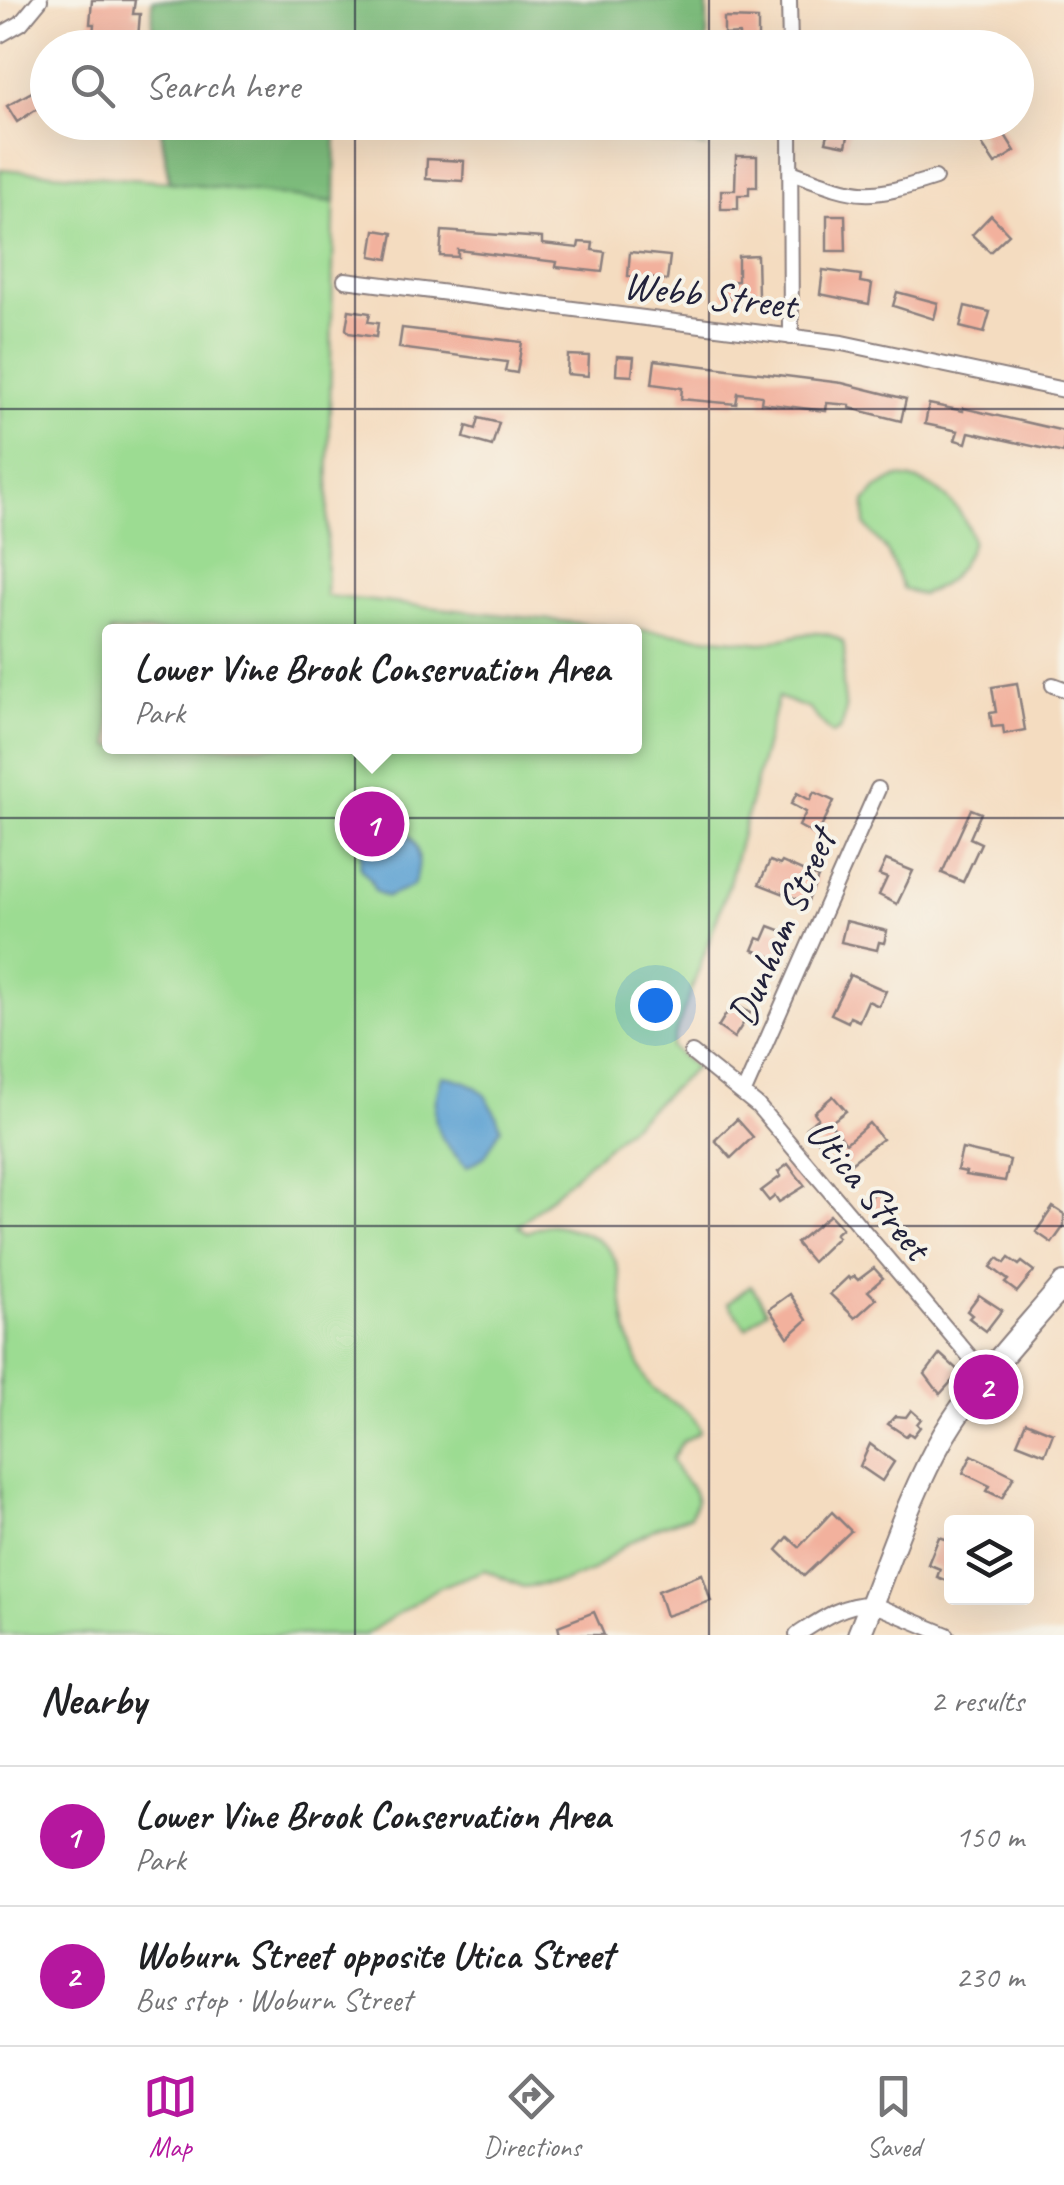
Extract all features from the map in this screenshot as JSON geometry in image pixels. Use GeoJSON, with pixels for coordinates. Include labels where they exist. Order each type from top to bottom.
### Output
{"type":"FeatureCollection","features":[{"type":"Feature","properties":{"kind":"main road"},"geometry":{"type":"LineString","coordinates":[[859,1635],[926,1468],[947,1430],[1064,1284]]}},
{"type":"Feature","properties":{"kind":"street"},"geometry":{"type":"LineString","coordinates":[[0,35],[20,23],[40,0]]}},
{"type":"Feature","properties":{"kind":"street"},"geometry":{"type":"LineString","coordinates":[[790,0],[790,30]]}},
{"type":"Feature","properties":{"kind":"street"},"geometry":{"type":"LineString","coordinates":[[790,140],[792,337]]}},
{"type":"Feature","properties":{"kind":"street"},"geometry":{"type":"LineString","coordinates":[[790,172],[865,196],[887,194],[934,178]]}},
{"type":"Feature","properties":{"kind":"street","name":"Webb Street"},"geometry":{"type":"LineString","coordinates":[[346,280],[878,350],[1064,390]]}},
{"type":"Feature","properties":{"kind":"street","name":"Dunham Street"},"geometry":{"type":"LineString","coordinates":[[744,1092],[878,789]]}},
{"type":"Feature","properties":{"kind":"street","name":"Utica Street"},"geometry":{"type":"LineString","coordinates":[[692,1054],[744,1092],[987,1377]]}},
{"type":"Feature","properties":{"kind":"street"},"geometry":{"type":"LineString","coordinates":[[797,1635],[850,1605],[872,1604],[947,1635]]}},
{"type":"Feature","properties":{"kind":"green space"},"geometry":{"type":"Polygon","coordinates":[[[152,0],[707,0],[707,30],[153,30],[152,0]]]}},
{"type":"Feature","properties":{"kind":"green space"},"geometry":{"type":"Polygon","coordinates":[[[163,140],[336,140],[326,596],[585,624],[102,624],[102,754],[642,754],[642,630],[761,643],[823,633],[843,642],[845,708],[840,730],[832,734],[809,709],[778,697],[728,887],[671,1047],[695,1068],[518,1226],[527,1232],[549,1225],[571,1229],[589,1235],[610,1252],[619,1275],[628,1335],[646,1379],[691,1416],[700,1432],[682,1442],[672,1459],[697,1501],[690,1516],[625,1545],[592,1571],[563,1582],[523,1587],[485,1570],[437,1588],[365,1635],[0,1635],[0,169],[169,182],[163,140]]]}},
{"type":"Feature","properties":{"kind":"green space"},"geometry":{"type":"Polygon","coordinates":[[[163,140],[336,140],[335,202],[170,182],[163,140]]]}},
{"type":"Feature","properties":{"kind":"green space"},"geometry":{"type":"Polygon","coordinates":[[[642,140],[706,140],[706,147],[642,140]]]}},
{"type":"Feature","properties":{"kind":"green space"},"geometry":{"type":"Polygon","coordinates":[[[898,477],[923,483],[945,497],[962,517],[972,541],[954,574],[921,595],[903,589],[887,551],[865,525],[865,502],[876,489],[898,477]]]}},
{"type":"Feature","properties":{"kind":"green space"},"geometry":{"type":"Polygon","coordinates":[[[751,1285],[767,1310],[746,1328],[728,1303],[751,1285]]]}},
{"type":"Feature","properties":{"kind":"water"},"geometry":{"type":"Polygon","coordinates":[[[387,813],[411,837],[419,863],[413,886],[387,897],[375,891],[360,868],[360,827],[387,813]]]}},
{"type":"Feature","properties":{"kind":"water"},"geometry":{"type":"Polygon","coordinates":[[[442,1076],[465,1081],[481,1091],[501,1128],[485,1156],[467,1167],[447,1145],[437,1126],[435,1105],[442,1076]]]}},
{"type":"Feature","properties":{"kind":"building"},"geometry":{"type":"Polygon","coordinates":[[[92,0],[135,0],[133,14],[140,14],[139,30],[93,30],[94,24],[90,24],[92,0]]]}},
{"type":"Feature","properties":{"kind":"building"},"geometry":{"type":"Polygon","coordinates":[[[724,18],[758,19],[758,30],[724,30],[724,18]]]}},
{"type":"Feature","properties":{"kind":"building"},"geometry":{"type":"Polygon","coordinates":[[[30,93],[30,114],[17,122],[7,106],[30,93]]]}},
{"type":"Feature","properties":{"kind":"building"},"geometry":{"type":"Polygon","coordinates":[[[826,140],[847,140],[846,146],[826,140]]]}},
{"type":"Feature","properties":{"kind":"building"},"geometry":{"type":"Polygon","coordinates":[[[1008,140],[1015,151],[995,164],[981,143],[1008,140]]]}},
{"type":"Feature","properties":{"kind":"building"},"geometry":{"type":"Polygon","coordinates":[[[736,156],[757,156],[757,187],[749,187],[749,195],[738,195],[738,209],[721,209],[721,190],[735,190],[736,156]]]}},
{"type":"Feature","properties":{"kind":"building"},"geometry":{"type":"Polygon","coordinates":[[[427,159],[464,161],[463,181],[426,179],[427,159]]]}},
{"type":"Feature","properties":{"kind":"building"},"geometry":{"type":"Polygon","coordinates":[[[827,215],[845,215],[846,251],[827,251],[827,215]]]}},
{"type":"Feature","properties":{"kind":"building"},"geometry":{"type":"Polygon","coordinates":[[[991,215],[1009,234],[990,252],[972,235],[991,215]]]}},
{"type":"Feature","properties":{"kind":"building"},"geometry":{"type":"Polygon","coordinates":[[[375,230],[393,233],[388,259],[371,256],[375,230]]]}},
{"type":"Feature","properties":{"kind":"building"},"geometry":{"type":"Polygon","coordinates":[[[442,231],[542,238],[542,244],[578,248],[579,242],[593,243],[592,250],[605,252],[602,272],[556,267],[557,262],[458,250],[458,257],[440,256],[442,231]]]}},
{"type":"Feature","properties":{"kind":"building"},"geometry":{"type":"Polygon","coordinates":[[[630,252],[670,256],[667,280],[628,276],[630,252]]]}},
{"type":"Feature","properties":{"kind":"building"},"geometry":{"type":"Polygon","coordinates":[[[757,255],[758,296],[724,297],[724,282],[738,281],[738,256],[757,255]]]}},
{"type":"Feature","properties":{"kind":"building"},"geometry":{"type":"Polygon","coordinates":[[[823,270],[861,275],[860,282],[872,284],[869,304],[820,294],[823,270]]]}},
{"type":"Feature","properties":{"kind":"building"},"geometry":{"type":"Polygon","coordinates":[[[897,292],[938,303],[934,319],[893,306],[897,292]]]}},
{"type":"Feature","properties":{"kind":"building"},"geometry":{"type":"Polygon","coordinates":[[[965,306],[990,312],[984,333],[960,327],[965,306]]]}},
{"type":"Feature","properties":{"kind":"building"},"geometry":{"type":"Polygon","coordinates":[[[349,310],[370,313],[368,322],[378,323],[376,337],[349,333],[349,310]]]}},
{"type":"Feature","properties":{"kind":"building"},"geometry":{"type":"Polygon","coordinates":[[[402,328],[522,342],[517,373],[505,371],[507,362],[399,348],[402,328]]]}},
{"type":"Feature","properties":{"kind":"building"},"geometry":{"type":"Polygon","coordinates":[[[568,355],[589,356],[588,376],[567,374],[568,355]]]}},
{"type":"Feature","properties":{"kind":"building"},"geometry":{"type":"Polygon","coordinates":[[[617,356],[634,357],[632,376],[616,375],[617,356]]]}},
{"type":"Feature","properties":{"kind":"building"},"geometry":{"type":"Polygon","coordinates":[[[655,360],[842,383],[906,399],[901,421],[850,405],[827,403],[826,411],[761,403],[762,396],[738,393],[736,404],[681,399],[682,388],[652,384],[655,360]]]}},
{"type":"Feature","properties":{"kind":"building"},"geometry":{"type":"Polygon","coordinates":[[[929,404],[1064,431],[1064,453],[969,432],[966,443],[955,440],[958,431],[925,424],[929,404]]]}},
{"type":"Feature","properties":{"kind":"building"},"geometry":{"type":"Polygon","coordinates":[[[479,418],[499,423],[492,446],[464,438],[467,426],[476,429],[479,418]]]}},
{"type":"Feature","properties":{"kind":"building"},"geometry":{"type":"Polygon","coordinates":[[[1017,683],[1025,730],[1004,734],[1003,726],[992,727],[990,713],[996,712],[992,687],[1017,683]]]}},
{"type":"Feature","properties":{"kind":"building"},"geometry":{"type":"Polygon","coordinates":[[[814,792],[834,801],[817,836],[799,826],[806,812],[791,804],[797,793],[810,800],[814,792]]]}},
{"type":"Feature","properties":{"kind":"building"},"geometry":{"type":"Polygon","coordinates":[[[971,809],[981,813],[970,838],[981,843],[963,882],[942,873],[971,809]]]}},
{"type":"Feature","properties":{"kind":"building"},"geometry":{"type":"Polygon","coordinates":[[[886,860],[913,871],[897,904],[879,895],[887,878],[879,875],[886,860]]]}},
{"type":"Feature","properties":{"kind":"building"},"geometry":{"type":"Polygon","coordinates":[[[770,861],[780,865],[782,862],[818,878],[807,903],[759,884],[770,861]]]}},
{"type":"Feature","properties":{"kind":"building"},"geometry":{"type":"Polygon","coordinates":[[[846,921],[887,931],[884,943],[879,942],[877,950],[841,942],[846,921]]]}},
{"type":"Feature","properties":{"kind":"building"},"geometry":{"type":"Polygon","coordinates":[[[769,926],[790,934],[784,962],[753,950],[769,926]]]}},
{"type":"Feature","properties":{"kind":"building"},"geometry":{"type":"Polygon","coordinates":[[[850,975],[886,991],[879,1006],[868,1001],[859,1021],[850,1017],[848,1022],[831,1014],[850,975]]]}},
{"type":"Feature","properties":{"kind":"building"},"geometry":{"type":"Polygon","coordinates":[[[733,1003],[750,1013],[734,1038],[718,1027],[733,1003]]]}},
{"type":"Feature","properties":{"kind":"building"},"geometry":{"type":"Polygon","coordinates":[[[833,1096],[846,1111],[830,1123],[846,1143],[869,1123],[882,1139],[843,1169],[806,1128],[818,1118],[814,1112],[833,1096]]]}},
{"type":"Feature","properties":{"kind":"building"},"geometry":{"type":"Polygon","coordinates":[[[737,1119],[753,1137],[731,1158],[715,1140],[737,1119]]]}},
{"type":"Feature","properties":{"kind":"building"},"geometry":{"type":"Polygon","coordinates":[[[962,1149],[1010,1160],[1005,1181],[965,1175],[966,1172],[957,1170],[962,1149]]]}},
{"type":"Feature","properties":{"kind":"building"},"geometry":{"type":"Polygon","coordinates":[[[788,1164],[805,1186],[779,1202],[775,1196],[769,1201],[761,1191],[781,1176],[778,1172],[788,1164]]]}},
{"type":"Feature","properties":{"kind":"building"},"geometry":{"type":"Polygon","coordinates":[[[877,1190],[882,1195],[886,1191],[895,1200],[876,1217],[864,1202],[877,1190]]]}},
{"type":"Feature","properties":{"kind":"building"},"geometry":{"type":"Polygon","coordinates":[[[1053,1207],[1064,1214],[1064,1226],[1052,1243],[1036,1232],[1053,1207]]]}},
{"type":"Feature","properties":{"kind":"building"},"geometry":{"type":"Polygon","coordinates":[[[830,1215],[842,1228],[812,1262],[796,1243],[830,1215]]]}},
{"type":"Feature","properties":{"kind":"building"},"geometry":{"type":"Polygon","coordinates":[[[998,1258],[1005,1263],[1009,1258],[1019,1265],[1022,1262],[1034,1271],[1017,1292],[991,1267],[998,1258]]]}},
{"type":"Feature","properties":{"kind":"building"},"geometry":{"type":"Polygon","coordinates":[[[874,1268],[883,1278],[868,1291],[876,1299],[855,1318],[830,1294],[848,1277],[858,1280],[874,1268]]]}},
{"type":"Feature","properties":{"kind":"building"},"geometry":{"type":"Polygon","coordinates":[[[790,1294],[807,1320],[788,1337],[769,1309],[790,1294]]]}},
{"type":"Feature","properties":{"kind":"building"},"geometry":{"type":"Polygon","coordinates":[[[979,1295],[1002,1310],[986,1331],[969,1318],[972,1315],[967,1311],[979,1295]]]}},
{"type":"Feature","properties":{"kind":"building"},"geometry":{"type":"Polygon","coordinates":[[[940,1354],[960,1372],[940,1394],[925,1374],[940,1354]]]}},
{"type":"Feature","properties":{"kind":"building"},"geometry":{"type":"Polygon","coordinates":[[[911,1410],[921,1419],[913,1436],[906,1436],[888,1424],[895,1416],[906,1417],[911,1410]]]}},
{"type":"Feature","properties":{"kind":"building"},"geometry":{"type":"Polygon","coordinates":[[[1026,1422],[1053,1433],[1045,1454],[1017,1443],[1026,1422]]]}},
{"type":"Feature","properties":{"kind":"building"},"geometry":{"type":"Polygon","coordinates":[[[870,1444],[894,1462],[882,1481],[860,1466],[870,1444]]]}},
{"type":"Feature","properties":{"kind":"building"},"geometry":{"type":"Polygon","coordinates":[[[972,1455],[1014,1476],[1002,1498],[987,1491],[990,1486],[963,1473],[972,1455]]]}},
{"type":"Feature","properties":{"kind":"building"},"geometry":{"type":"Polygon","coordinates":[[[832,1512],[851,1531],[804,1576],[777,1550],[788,1537],[799,1547],[832,1512]]]}},
{"type":"Feature","properties":{"kind":"building"},"geometry":{"type":"Polygon","coordinates":[[[939,1537],[944,1539],[944,1580],[937,1577],[940,1569],[928,1564],[939,1537]]]}},
{"type":"Feature","properties":{"kind":"building"},"geometry":{"type":"Polygon","coordinates":[[[702,1574],[711,1601],[666,1616],[658,1591],[702,1574]]]}},
{"type":"Feature","properties":{"kind":"building"},"geometry":{"type":"Polygon","coordinates":[[[594,1612],[604,1635],[560,1635],[558,1626],[594,1612]]]}},
{"type":"Feature","properties":{"kind":"place","name":"Lower Vine Brook Conservation Area"},"geometry":{"type":"Point","coordinates":[372,824]}},
{"type":"Feature","properties":{"kind":"place","name":"Woburn Street opposite Utica Street"},"geometry":{"type":"Point","coordinates":[986,1387]}}]}
